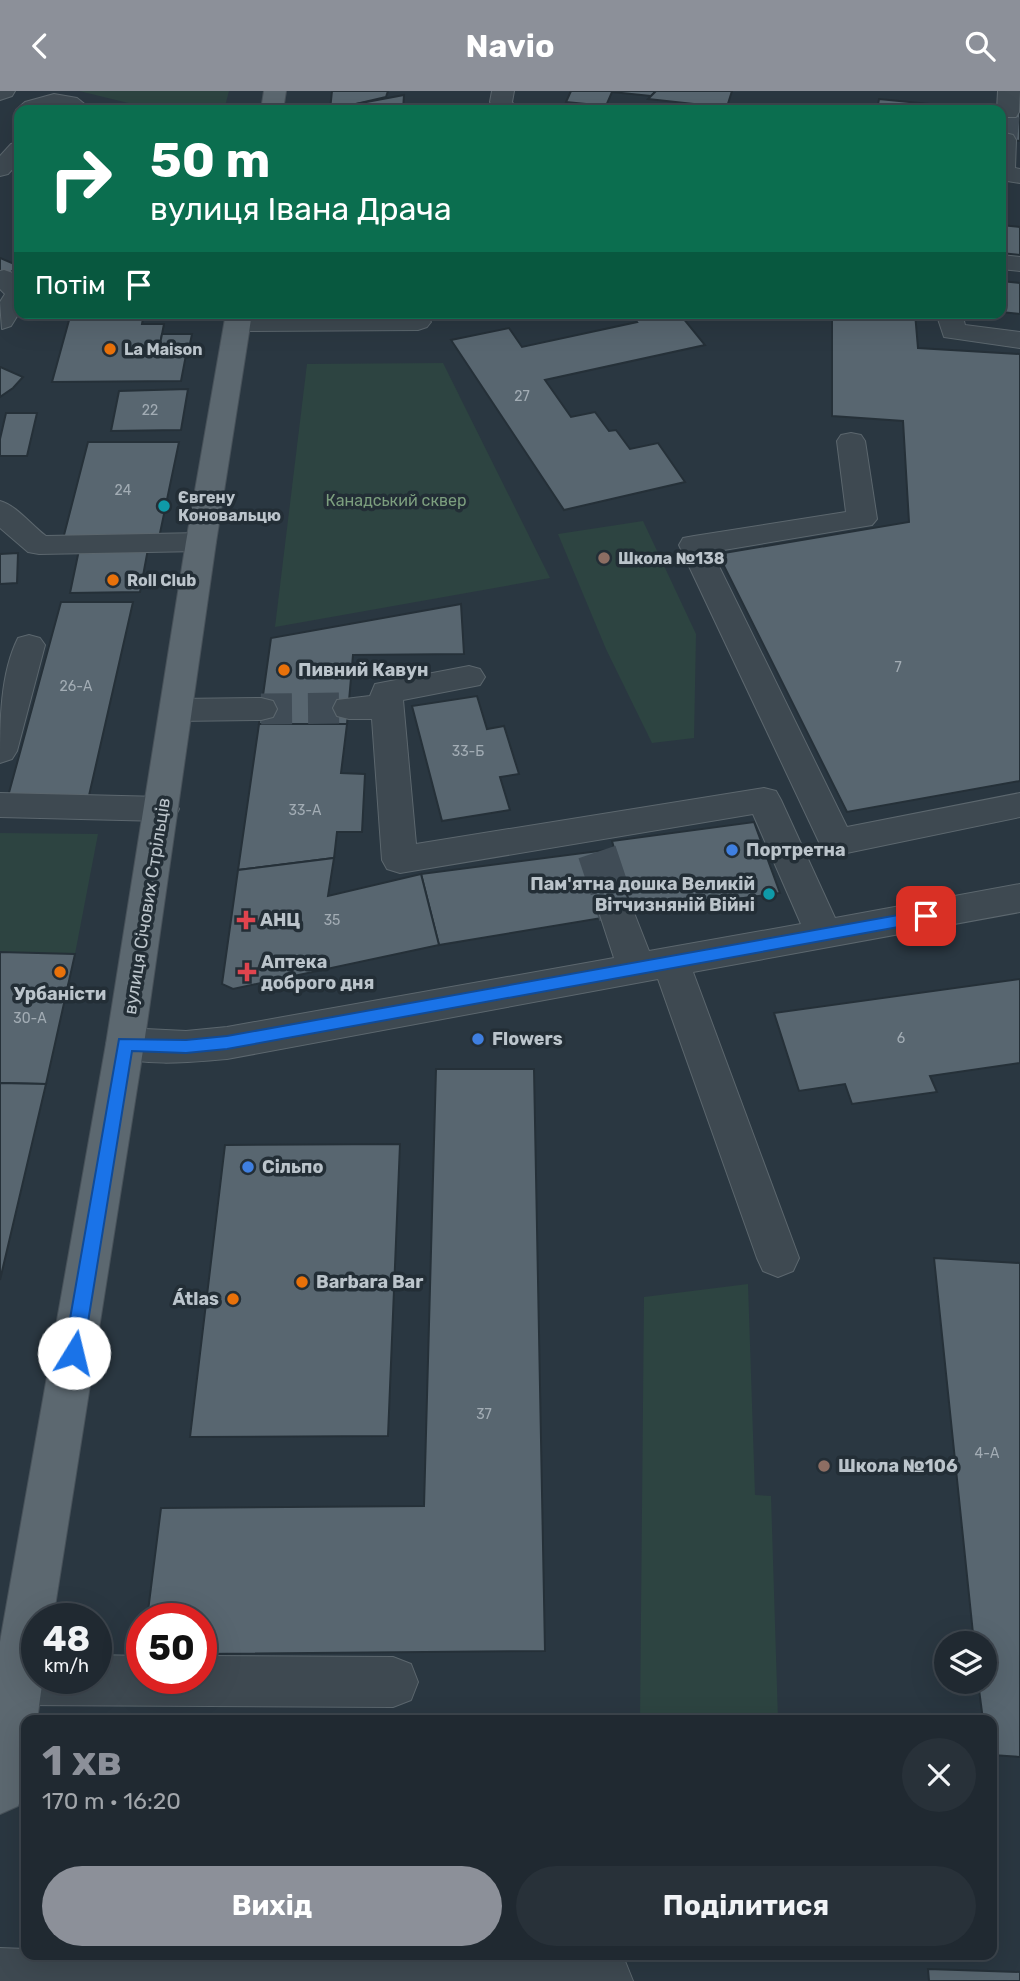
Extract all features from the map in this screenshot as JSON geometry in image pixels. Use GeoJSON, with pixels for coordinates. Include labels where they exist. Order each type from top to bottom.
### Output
{"type":"FeatureCollection","features":[{"type":"Feature","properties":{"kind":"main road","name":"вулиця Січових Стрільців"},"geometry":{"type":"LineString","coordinates":[[0,1788],[125,1044],[201,542],[238,319]]}},
{"type":"Feature","properties":{"kind":"street"},"geometry":{"type":"LineString","coordinates":[[0,100],[30,103],[58,101],[75,105]]}},
{"type":"Feature","properties":{"kind":"street"},"geometry":{"type":"LineString","coordinates":[[0,169],[14,154]]}},
{"type":"Feature","properties":{"kind":"street"},"geometry":{"type":"LineString","coordinates":[[4,278],[14,289]]}},
{"type":"Feature","properties":{"kind":"street"},"geometry":{"type":"LineString","coordinates":[[2,321],[14,300]]}},
{"type":"Feature","properties":{"kind":"street"},"geometry":{"type":"LineString","coordinates":[[283,319],[418,322]]}},
{"type":"Feature","properties":{"kind":"street"},"geometry":{"type":"LineString","coordinates":[[950,319],[953,331],[1020,340]]}},
{"type":"Feature","properties":{"kind":"street"},"geometry":{"type":"LineString","coordinates":[[852,441],[862,519],[694,545],[837,842],[1020,805]]}},
{"type":"Feature","properties":{"kind":"street"},"geometry":{"type":"LineString","coordinates":[[0,510],[17,529],[39,545],[201,542]]}},
{"type":"Feature","properties":{"kind":"street"},"geometry":{"type":"LineString","coordinates":[[0,751],[29,645]]}},
{"type":"Feature","properties":{"kind":"street"},"geometry":{"type":"LineString","coordinates":[[470,677],[386,692],[400,860],[594,840],[764,800],[824,935]]}},
{"type":"Feature","properties":{"kind":"street"},"geometry":{"type":"LineString","coordinates":[[349,708],[388,707]]}},
{"type":"Feature","properties":{"kind":"street"},"geometry":{"type":"LineString","coordinates":[[176,711],[261,709]]}},
{"type":"Feature","properties":{"kind":"street"},"geometry":{"type":"LineString","coordinates":[[0,805],[162,809]]}},
{"type":"Feature","properties":{"kind":"street"},"geometry":{"type":"LineString","coordinates":[[125,1044],[186,1047],[227,1043],[1020,898]]}},
{"type":"Feature","properties":{"kind":"street"},"geometry":{"type":"LineString","coordinates":[[618,915],[654,965],[778,1258]]}},
{"type":"Feature","properties":{"kind":"street"},"geometry":{"type":"LineString","coordinates":[[18,1680],[393,1682]]}},
{"type":"Feature","properties":{"kind":"street"},"geometry":{"type":"LineString","coordinates":[[0,1976],[606,1981]]}},
{"type":"Feature","properties":{"kind":"green space"},"geometry":{"type":"Polygon","coordinates":[[[79,91],[229,91],[225,105],[136,105],[79,91]]]}},
{"type":"Feature","properties":{"kind":"green space","name":"Канадський сквер"},"geometry":{"type":"Polygon","coordinates":[[[443,363],[550,578],[275,627],[307,364],[443,363]]]}},
{"type":"Feature","properties":{"kind":"green space"},"geometry":{"type":"Polygon","coordinates":[[[643,521],[696,634],[694,738],[652,743],[606,649],[558,534],[643,521]]]}},
{"type":"Feature","properties":{"kind":"green space"},"geometry":{"type":"Polygon","coordinates":[[[0,833],[98,834],[75,954],[0,952],[0,833]]]}},
{"type":"Feature","properties":{"kind":"green space"},"geometry":{"type":"Polygon","coordinates":[[[748,1284],[755,1495],[771,1496],[778,1715],[640,1715],[644,1297],[748,1284]]]}},
{"type":"Feature","properties":{"kind":"building"},"geometry":{"type":"Polygon","coordinates":[[[332,91],[388,91],[386,97],[352,105],[331,105],[332,91]]]}},
{"type":"Feature","properties":{"kind":"building"},"geometry":{"type":"Polygon","coordinates":[[[571,91],[656,91],[651,96],[612,92],[606,105],[566,102],[571,91]]]}},
{"type":"Feature","properties":{"kind":"building"},"geometry":{"type":"Polygon","coordinates":[[[656,91],[732,91],[728,105],[695,105],[648,99],[656,91]]]}},
{"type":"Feature","properties":{"kind":"building"},"geometry":{"type":"Polygon","coordinates":[[[404,95],[403,105],[350,105],[404,95]]]}},
{"type":"Feature","properties":{"kind":"building"},"geometry":{"type":"Polygon","coordinates":[[[879,99],[940,105],[878,105],[879,99]]]}},
{"type":"Feature","properties":{"kind":"building"},"geometry":{"type":"Polygon","coordinates":[[[1006,112],[1020,113],[1020,141],[1006,140],[1006,112]]]}},
{"type":"Feature","properties":{"kind":"building"},"geometry":{"type":"Polygon","coordinates":[[[1006,226],[1020,227],[1020,255],[1006,254],[1006,226]]]}},
{"type":"Feature","properties":{"kind":"building"},"geometry":{"type":"Polygon","coordinates":[[[0,258],[14,264],[14,270],[0,280],[0,258]]]}},
{"type":"Feature","properties":{"kind":"building"},"geometry":{"type":"Polygon","coordinates":[[[1006,282],[1020,283],[1020,314],[1006,313],[1006,282]]]}},
{"type":"Feature","properties":{"kind":"building","name":"La Maison"},"geometry":{"type":"Polygon","coordinates":[[[69,319],[143,319],[142,324],[164,324],[158,355],[186,355],[181,381],[52,382],[69,319]]]}},
{"type":"Feature","properties":{"kind":"building"},"geometry":{"type":"Polygon","coordinates":[[[635,319],[684,319],[705,345],[545,380],[571,417],[595,412],[609,431],[616,430],[630,449],[658,443],[685,482],[564,510],[451,340],[509,328],[522,347],[637,322],[635,319]]]}},
{"type":"Feature","properties":{"kind":"building"},"geometry":{"type":"Polygon","coordinates":[[[832,319],[916,319],[918,348],[1020,354],[1020,781],[847,812],[718,554],[909,522],[903,421],[832,416],[832,319]]]}},
{"type":"Feature","properties":{"kind":"building"},"geometry":{"type":"Polygon","coordinates":[[[162,334],[192,334],[190,344],[160,344],[162,334]]]}},
{"type":"Feature","properties":{"kind":"building"},"geometry":{"type":"Polygon","coordinates":[[[0,367],[23,377],[0,397],[0,367]]]}},
{"type":"Feature","properties":{"kind":"building"},"geometry":{"type":"Polygon","coordinates":[[[188,389],[181,430],[111,431],[119,391],[188,389]]]}},
{"type":"Feature","properties":{"kind":"building"},"geometry":{"type":"Polygon","coordinates":[[[6,413],[37,413],[27,456],[0,456],[0,439],[6,413]]]}},
{"type":"Feature","properties":{"kind":"building"},"geometry":{"type":"Polygon","coordinates":[[[88,442],[179,442],[159,538],[63,539],[88,442]]]}},
{"type":"Feature","properties":{"kind":"building"},"geometry":{"type":"Polygon","coordinates":[[[148,549],[140,592],[70,593],[79,550],[148,549]]]}},
{"type":"Feature","properties":{"kind":"building"},"geometry":{"type":"Polygon","coordinates":[[[18,553],[17,583],[0,584],[0,554],[18,553]]]}},
{"type":"Feature","properties":{"kind":"building"},"geometry":{"type":"Polygon","coordinates":[[[61,602],[133,602],[88,800],[7,800],[61,602]]]}},
{"type":"Feature","properties":{"kind":"building"},"geometry":{"type":"Polygon","coordinates":[[[461,604],[464,654],[353,655],[347,724],[259,724],[271,638],[461,604]]]}},
{"type":"Feature","properties":{"kind":"building"},"geometry":{"type":"Polygon","coordinates":[[[477,696],[487,729],[504,726],[519,774],[500,777],[510,810],[442,821],[412,706],[477,696]]]}},
{"type":"Feature","properties":{"kind":"building"},"geometry":{"type":"Polygon","coordinates":[[[259,724],[347,724],[341,773],[365,774],[362,832],[337,832],[334,858],[238,870],[259,724]]]}},
{"type":"Feature","properties":{"kind":"building"},"geometry":{"type":"Polygon","coordinates":[[[754,822],[780,893],[632,913],[612,841],[754,822]]]}},
{"type":"Feature","properties":{"kind":"building"},"geometry":{"type":"Polygon","coordinates":[[[614,849],[632,913],[439,945],[421,874],[614,849]]]}},
{"type":"Feature","properties":{"kind":"building"},"geometry":{"type":"Polygon","coordinates":[[[334,858],[328,896],[421,874],[439,945],[233,989],[222,984],[238,870],[334,858]]]}},
{"type":"Feature","properties":{"kind":"building"},"geometry":{"type":"Polygon","coordinates":[[[0,952],[75,954],[46,1084],[0,1083],[0,952]]]}},
{"type":"Feature","properties":{"kind":"building"},"geometry":{"type":"Polygon","coordinates":[[[1020,979],[1020,1063],[930,1076],[937,1092],[852,1104],[845,1084],[799,1091],[774,1013],[1020,979]]]}},
{"type":"Feature","properties":{"kind":"building"},"geometry":{"type":"Polygon","coordinates":[[[436,1069],[534,1069],[545,1651],[217,1654],[217,1603],[149,1603],[161,1508],[424,1506],[436,1069]]]}},
{"type":"Feature","properties":{"kind":"building"},"geometry":{"type":"Polygon","coordinates":[[[0,1083],[46,1084],[0,1280],[0,1083]]]}},
{"type":"Feature","properties":{"kind":"building"},"geometry":{"type":"Polygon","coordinates":[[[400,1144],[388,1436],[190,1437],[225,1145],[400,1144]]]}},
{"type":"Feature","properties":{"kind":"building"},"geometry":{"type":"Polygon","coordinates":[[[934,1258],[1020,1263],[1020,1757],[997,1755],[997,1715],[982,1715],[980,1694],[997,1694],[997,1631],[973,1631],[934,1258]]]}},
{"type":"Feature","properties":{"kind":"building"},"geometry":{"type":"Polygon","coordinates":[[[928,1969],[1020,1972],[1020,1981],[929,1981],[928,1969]]]}},
{"type":"Feature","properties":{"kind":"tunnel"},"geometry":{"type":"LineString","coordinates":[[1006,131],[1008,112]]}},
{"type":"Feature","properties":{"kind":"tunnel"},"geometry":{"type":"LineString","coordinates":[[261,709],[349,708]]}},
{"type":"Feature","properties":{"kind":"tunnel"},"geometry":{"type":"LineString","coordinates":[[597,852],[618,915]]}},
{"type":"Feature","properties":{"kind":"place","name":"La Maison"},"geometry":{"type":"Point","coordinates":[110,349]}},
{"type":"Feature","properties":{"kind":"place","name":"Євгену Коновальцю"},"geometry":{"type":"Point","coordinates":[164,506]}},
{"type":"Feature","properties":{"kind":"place","name":"Школа №138"},"geometry":{"type":"Point","coordinates":[604,558]}},
{"type":"Feature","properties":{"kind":"place","name":"Roll Club"},"geometry":{"type":"Point","coordinates":[113,580]}},
{"type":"Feature","properties":{"kind":"place","name":"Пивний Кавун"},"geometry":{"type":"Point","coordinates":[284,670]}},
{"type":"Feature","properties":{"kind":"place","name":"Портретна"},"geometry":{"type":"Point","coordinates":[732,850]}},
{"type":"Feature","properties":{"kind":"place","name":"Пам'ятна дошка Великій Вітчизняній Війні"},"geometry":{"type":"Point","coordinates":[769,894]}},
{"type":"Feature","properties":{"kind":"place","name":"АНЦ"},"geometry":{"type":"Point","coordinates":[246,920]}},
{"type":"Feature","properties":{"kind":"place","name":"Урбаністи"},"geometry":{"type":"Point","coordinates":[60,972]}},
{"type":"Feature","properties":{"kind":"place","name":"Аптека доброго дня"},"geometry":{"type":"Point","coordinates":[247,972]}},
{"type":"Feature","properties":{"kind":"place","name":"Flowers"},"geometry":{"type":"Point","coordinates":[478,1039]}},
{"type":"Feature","properties":{"kind":"place","name":"Сільпо"},"geometry":{"type":"Point","coordinates":[248,1167]}},
{"type":"Feature","properties":{"kind":"place","name":"Barbara Bar"},"geometry":{"type":"Point","coordinates":[302,1282]}},
{"type":"Feature","properties":{"kind":"place","name":"Átlas"},"geometry":{"type":"Point","coordinates":[233,1299]}},
{"type":"Feature","properties":{"kind":"place","name":"Школа №106"},"geometry":{"type":"Point","coordinates":[824,1466]}},
{"type":"Feature","properties":{"kind":"route"},"geometry":{"type":"LineString","coordinates":[[74,1353],[125,1044],[186,1047],[227,1043],[926,916]]}}]}
